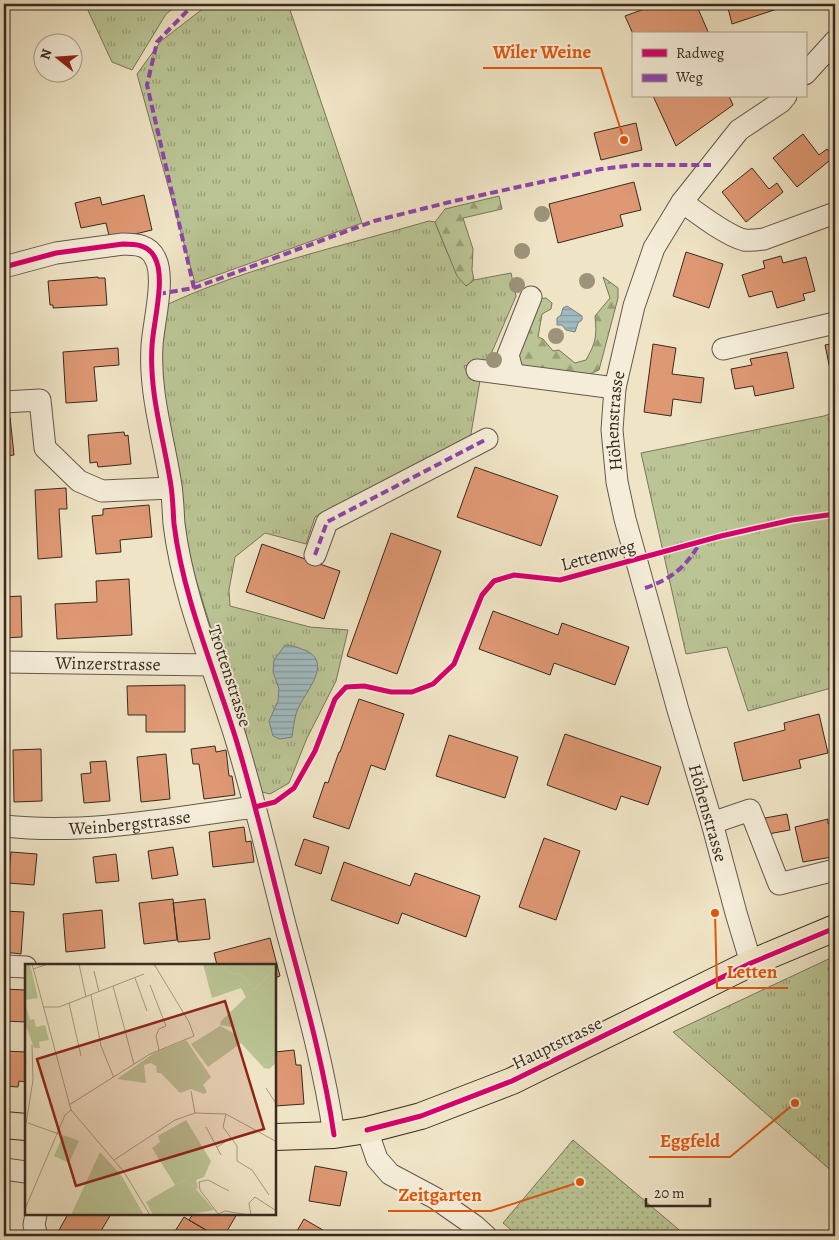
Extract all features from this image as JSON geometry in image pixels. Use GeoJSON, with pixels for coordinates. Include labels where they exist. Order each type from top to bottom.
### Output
{"type":"FeatureCollection","features":[{"type":"Feature","properties":{"kind":"main road","name":"Hauptstrasse"},"geometry":{"type":"LineString","coordinates":[[276,1137],[334,1135],[367,1130],[421,1116],[512,1081],[751,963],[835,928]]}},
{"type":"Feature","properties":{"kind":"main road"},"geometry":{"type":"LineString","coordinates":[[4,1125],[25,1126]]}},
{"type":"Feature","properties":{"kind":"street"},"geometry":{"type":"LineString","coordinates":[[806,73],[835,41]]}},
{"type":"Feature","properties":{"kind":"street","name":"Höhenstrasse"},"geometry":{"type":"LineString","coordinates":[[751,963],[625,519],[617,482],[612,430],[615,388],[634,306],[654,248],[682,202],[739,130],[784,98]]}},
{"type":"Feature","properties":{"kind":"street"},"geometry":{"type":"LineString","coordinates":[[682,202],[732,235],[743,240],[753,241],[764,239],[835,214]]}},
{"type":"Feature","properties":{"kind":"street","name":"Trottenstrasse"},"geometry":{"type":"LineString","coordinates":[[4,267],[56,253],[123,244],[145,247],[155,257],[158,264],[158,294],[152,344],[151,374],[171,488],[178,551],[198,627],[235,737],[255,807],[313,1033],[334,1135]]}},
{"type":"Feature","properties":{"kind":"street"},"geometry":{"type":"LineString","coordinates":[[513,374],[508,355],[531,297]]}},
{"type":"Feature","properties":{"kind":"street"},"geometry":{"type":"LineString","coordinates":[[723,349],[835,323]]}},
{"type":"Feature","properties":{"kind":"street"},"geometry":{"type":"LineString","coordinates":[[477,370],[615,388]]}},
{"type":"Feature","properties":{"kind":"street"},"geometry":{"type":"LineString","coordinates":[[4,402],[40,400],[45,448],[79,481],[102,491],[171,488]]}},
{"type":"Feature","properties":{"kind":"street"},"geometry":{"type":"LineString","coordinates":[[315,555],[327,522],[487,440]]}},
{"type":"Feature","properties":{"kind":"street","name":"Winzerstrasse"},"geometry":{"type":"LineString","coordinates":[[4,662],[211,665]]}},
{"type":"Feature","properties":{"kind":"street","name":"Weinbergstrasse"},"geometry":{"type":"LineString","coordinates":[[4,826],[37,830],[83,829],[255,807]]}},
{"type":"Feature","properties":{"kind":"street"},"geometry":{"type":"LineString","coordinates":[[712,822],[750,810],[779,884],[835,870]]}},
{"type":"Feature","properties":{"kind":"street"},"geometry":{"type":"LineString","coordinates":[[4,966],[25,967]]}},
{"type":"Feature","properties":{"kind":"street"},"geometry":{"type":"LineString","coordinates":[[367,1130],[377,1159],[390,1174],[435,1198],[486,1236]]}},
{"type":"Feature","properties":{"kind":"street"},"geometry":{"type":"LineString","coordinates":[[4,1168],[25,1172]]}},
{"type":"Feature","properties":{"kind":"street"},"geometry":{"type":"LineString","coordinates":[[36,1215],[34,1225],[37,1236]]}},
{"type":"Feature","properties":{"kind":"green space"},"geometry":{"type":"Polygon","coordinates":[[[85,4],[179,4],[166,14],[132,70],[112,62],[85,4]]]}},
{"type":"Feature","properties":{"kind":"green space"},"geometry":{"type":"Polygon","coordinates":[[[209,4],[288,4],[362,223],[195,283],[137,74],[161,41],[209,4]]]}},
{"type":"Feature","properties":{"kind":"green space"},"geometry":{"type":"Polygon","coordinates":[[[499,196],[502,209],[463,218],[473,249],[472,270],[474,280],[466,286],[457,276],[435,222],[445,209],[499,196]]]}},
{"type":"Feature","properties":{"kind":"green space"},"geometry":{"type":"Polygon","coordinates":[[[429,221],[435,222],[447,252],[466,286],[474,280],[511,273],[516,296],[488,361],[464,366],[470,379],[480,380],[470,440],[315,517],[306,544],[265,533],[235,557],[229,590],[230,606],[310,627],[348,630],[336,681],[307,738],[289,783],[270,794],[262,792],[192,567],[180,520],[162,394],[162,307],[226,280],[260,269],[429,221]]]}},
{"type":"Feature","properties":{"kind":"green space"},"geometry":{"type":"Polygon","coordinates":[[[603,277],[618,288],[618,298],[599,370],[590,374],[524,368],[512,357],[536,299],[546,298],[552,303],[551,309],[542,314],[538,337],[543,339],[553,351],[559,350],[575,363],[586,360],[595,339],[595,316],[610,298],[603,277]]]}},
{"type":"Feature","properties":{"kind":"green space"},"geometry":{"type":"Polygon","coordinates":[[[835,412],[835,687],[748,711],[727,647],[686,654],[641,453],[824,416],[835,412]]]}},
{"type":"Feature","properties":{"kind":"green space"},"geometry":{"type":"Polygon","coordinates":[[[835,956],[835,1174],[673,1032],[835,956]]]}},
{"type":"Feature","properties":{"kind":"green space"},"geometry":{"type":"Polygon","coordinates":[[[573,1140],[684,1234],[683,1236],[518,1236],[503,1223],[573,1140]]]}},
{"type":"Feature","properties":{"kind":"water"},"geometry":{"type":"Polygon","coordinates":[[[567,306],[582,316],[582,320],[578,323],[575,332],[566,330],[562,325],[557,325],[557,318],[561,315],[563,308],[567,306]]]}},
{"type":"Feature","properties":{"kind":"water"},"geometry":{"type":"Polygon","coordinates":[[[285,645],[307,651],[315,657],[318,664],[314,680],[296,714],[292,737],[280,739],[273,736],[269,721],[278,701],[279,689],[273,672],[274,660],[285,645]]]}},
{"type":"Feature","properties":{"kind":"building"},"geometry":{"type":"Polygon","coordinates":[[[658,4],[696,4],[708,32],[632,32],[625,16],[658,4]]]}},
{"type":"Feature","properties":{"kind":"building"},"geometry":{"type":"Polygon","coordinates":[[[727,4],[785,4],[786,6],[732,24],[727,4]]]}},
{"type":"Feature","properties":{"kind":"building"},"geometry":{"type":"Polygon","coordinates":[[[654,98],[730,98],[733,105],[676,146],[654,98]]]}},
{"type":"Feature","properties":{"kind":"building"},"geometry":{"type":"Polygon","coordinates":[[[636,123],[642,150],[601,160],[594,133],[636,123]]]}},
{"type":"Feature","properties":{"kind":"building"},"geometry":{"type":"Polygon","coordinates":[[[803,134],[819,155],[827,149],[834,157],[797,187],[773,158],[803,134]]]}},
{"type":"Feature","properties":{"kind":"building"},"geometry":{"type":"Polygon","coordinates":[[[752,168],[769,189],[777,183],[783,192],[746,222],[722,192],[752,168]]]}},
{"type":"Feature","properties":{"kind":"building"},"geometry":{"type":"Polygon","coordinates":[[[634,182],[641,210],[620,215],[623,226],[558,243],[549,204],[634,182]]]}},
{"type":"Feature","properties":{"kind":"building"},"geometry":{"type":"Polygon","coordinates":[[[144,195],[152,230],[110,240],[106,223],[81,228],[75,203],[100,197],[102,205],[144,195]]]}},
{"type":"Feature","properties":{"kind":"building"},"geometry":{"type":"Polygon","coordinates":[[[686,252],[723,264],[709,308],[673,296],[686,252]]]}},
{"type":"Feature","properties":{"kind":"building"},"geometry":{"type":"Polygon","coordinates":[[[781,256],[783,263],[806,257],[815,291],[803,294],[805,300],[777,308],[772,291],[749,297],[742,275],[765,268],[763,261],[781,256]]]}},
{"type":"Feature","properties":{"kind":"building"},"geometry":{"type":"Polygon","coordinates":[[[105,278],[107,305],[53,308],[53,305],[50,305],[48,281],[105,278]]]}},
{"type":"Feature","properties":{"kind":"building"},"geometry":{"type":"Polygon","coordinates":[[[4,313],[8,366],[4,366],[4,313]]]}},
{"type":"Feature","properties":{"kind":"building"},"geometry":{"type":"Polygon","coordinates":[[[835,343],[835,383],[833,384],[825,345],[835,343]]]}},
{"type":"Feature","properties":{"kind":"building"},"geometry":{"type":"Polygon","coordinates":[[[653,344],[676,348],[672,374],[704,378],[701,403],[673,399],[671,416],[644,412],[653,344]]]}},
{"type":"Feature","properties":{"kind":"building"},"geometry":{"type":"Polygon","coordinates":[[[118,348],[119,365],[94,367],[97,401],[66,403],[63,352],[118,348]]]}},
{"type":"Feature","properties":{"kind":"building"},"geometry":{"type":"Polygon","coordinates":[[[787,352],[794,388],[755,396],[753,386],[735,389],[731,369],[752,365],[750,359],[787,352]]]}},
{"type":"Feature","properties":{"kind":"building"},"geometry":{"type":"Polygon","coordinates":[[[10,417],[14,455],[4,456],[4,418],[10,417]]]}},
{"type":"Feature","properties":{"kind":"building"},"geometry":{"type":"Polygon","coordinates":[[[124,432],[125,436],[128,435],[131,464],[98,467],[97,462],[90,463],[88,435],[124,432]]]}},
{"type":"Feature","properties":{"kind":"building"},"geometry":{"type":"Polygon","coordinates":[[[475,467],[558,496],[541,546],[457,517],[475,467]]]}},
{"type":"Feature","properties":{"kind":"building"},"geometry":{"type":"Polygon","coordinates":[[[66,488],[67,509],[59,509],[62,557],[38,559],[35,490],[66,488]]]}},
{"type":"Feature","properties":{"kind":"building"},"geometry":{"type":"Polygon","coordinates":[[[149,505],[152,537],[120,540],[121,552],[96,554],[92,516],[103,515],[103,509],[149,505]]]}},
{"type":"Feature","properties":{"kind":"building"},"geometry":{"type":"Polygon","coordinates":[[[4,508],[8,539],[4,539],[4,508]]]}},
{"type":"Feature","properties":{"kind":"building"},"geometry":{"type":"Polygon","coordinates":[[[391,533],[441,551],[397,674],[347,656],[391,533]]]}},
{"type":"Feature","properties":{"kind":"building"},"geometry":{"type":"Polygon","coordinates":[[[262,544],[340,571],[324,619],[246,592],[262,544]]]}},
{"type":"Feature","properties":{"kind":"building"},"geometry":{"type":"Polygon","coordinates":[[[129,579],[132,635],[57,639],[55,604],[97,602],[96,581],[129,579]]]}},
{"type":"Feature","properties":{"kind":"building"},"geometry":{"type":"Polygon","coordinates":[[[21,596],[22,637],[4,638],[4,597],[21,596]]]}},
{"type":"Feature","properties":{"kind":"building"},"geometry":{"type":"Polygon","coordinates":[[[493,611],[558,635],[562,623],[629,647],[615,685],[554,663],[550,675],[479,649],[493,611]]]}},
{"type":"Feature","properties":{"kind":"building"},"geometry":{"type":"Polygon","coordinates":[[[185,685],[185,732],[146,732],[146,715],[128,715],[127,686],[185,685]]]}},
{"type":"Feature","properties":{"kind":"building"},"geometry":{"type":"Polygon","coordinates":[[[359,699],[404,714],[385,770],[371,765],[349,829],[313,817],[325,782],[328,783],[359,699]]]}},
{"type":"Feature","properties":{"kind":"building"},"geometry":{"type":"Polygon","coordinates":[[[819,714],[828,753],[799,760],[801,768],[743,781],[734,743],[785,730],[784,723],[819,714]]]}},
{"type":"Feature","properties":{"kind":"building"},"geometry":{"type":"Polygon","coordinates":[[[565,734],[661,767],[648,805],[621,796],[616,810],[547,785],[565,734]]]}},
{"type":"Feature","properties":{"kind":"building"},"geometry":{"type":"Polygon","coordinates":[[[449,735],[518,757],[505,798],[436,776],[449,735]]]}},
{"type":"Feature","properties":{"kind":"building"},"geometry":{"type":"Polygon","coordinates":[[[215,746],[216,752],[226,750],[229,776],[232,776],[235,795],[204,799],[199,764],[193,764],[191,749],[215,746]]]}},
{"type":"Feature","properties":{"kind":"building"},"geometry":{"type":"Polygon","coordinates":[[[41,749],[42,801],[14,802],[13,750],[41,749]]]}},
{"type":"Feature","properties":{"kind":"building"},"geometry":{"type":"Polygon","coordinates":[[[166,754],[170,799],[141,802],[137,757],[166,754]]]}},
{"type":"Feature","properties":{"kind":"building"},"geometry":{"type":"Polygon","coordinates":[[[106,761],[110,801],[84,803],[81,774],[91,773],[90,762],[106,761]]]}},
{"type":"Feature","properties":{"kind":"building"},"geometry":{"type":"Polygon","coordinates":[[[787,814],[790,830],[768,834],[765,818],[787,814]]]}},
{"type":"Feature","properties":{"kind":"building"},"geometry":{"type":"Polygon","coordinates":[[[828,819],[828,824],[835,822],[835,858],[803,862],[795,827],[828,819]]]}},
{"type":"Feature","properties":{"kind":"building"},"geometry":{"type":"Polygon","coordinates":[[[244,827],[246,842],[251,841],[254,862],[213,867],[209,832],[244,827]]]}},
{"type":"Feature","properties":{"kind":"building"},"geometry":{"type":"Polygon","coordinates":[[[544,838],[580,851],[556,920],[519,907],[544,838]]]}},
{"type":"Feature","properties":{"kind":"building"},"geometry":{"type":"Polygon","coordinates":[[[304,839],[329,847],[321,874],[295,865],[304,839]]]}},
{"type":"Feature","properties":{"kind":"building"},"geometry":{"type":"Polygon","coordinates":[[[173,847],[178,875],[152,879],[148,851],[173,847]]]}},
{"type":"Feature","properties":{"kind":"building"},"geometry":{"type":"Polygon","coordinates":[[[11,852],[37,854],[34,885],[8,883],[11,852]]]}},
{"type":"Feature","properties":{"kind":"building"},"geometry":{"type":"Polygon","coordinates":[[[116,854],[119,881],[96,883],[93,857],[116,854]]]}},
{"type":"Feature","properties":{"kind":"building"},"geometry":{"type":"Polygon","coordinates":[[[344,862],[410,886],[415,873],[480,896],[466,937],[402,913],[398,924],[331,900],[344,862]]]}},
{"type":"Feature","properties":{"kind":"building"},"geometry":{"type":"Polygon","coordinates":[[[173,899],[177,940],[144,944],[139,903],[173,899]]]}},
{"type":"Feature","properties":{"kind":"building"},"geometry":{"type":"Polygon","coordinates":[[[205,899],[210,939],[178,942],[173,903],[205,899]]]}},
{"type":"Feature","properties":{"kind":"building"},"geometry":{"type":"Polygon","coordinates":[[[102,910],[105,948],[66,952],[63,914],[102,910]]]}},
{"type":"Feature","properties":{"kind":"building"},"geometry":{"type":"Polygon","coordinates":[[[4,911],[24,912],[21,954],[4,952],[4,911]]]}},
{"type":"Feature","properties":{"kind":"building"},"geometry":{"type":"Polygon","coordinates":[[[270,938],[280,976],[276,978],[276,964],[217,964],[214,953],[270,938]]]}},
{"type":"Feature","properties":{"kind":"building"},"geometry":{"type":"Polygon","coordinates":[[[4,989],[25,990],[25,1022],[4,1021],[4,989]]]}},
{"type":"Feature","properties":{"kind":"building"},"geometry":{"type":"Polygon","coordinates":[[[294,1050],[296,1065],[301,1065],[304,1104],[276,1106],[276,1052],[294,1050]]]}},
{"type":"Feature","properties":{"kind":"building"},"geometry":{"type":"Polygon","coordinates":[[[4,1051],[25,1052],[25,1082],[19,1081],[18,1087],[4,1086],[4,1051]]]}},
{"type":"Feature","properties":{"kind":"building"},"geometry":{"type":"Polygon","coordinates":[[[315,1166],[347,1172],[340,1206],[309,1201],[315,1166]]]}},
{"type":"Feature","properties":{"kind":"building"},"geometry":{"type":"Polygon","coordinates":[[[67,1215],[110,1215],[98,1236],[65,1236],[58,1232],[67,1215]]]}},
{"type":"Feature","properties":{"kind":"building"},"geometry":{"type":"Polygon","coordinates":[[[192,1215],[236,1215],[224,1236],[216,1236],[189,1220],[192,1215]]]}},
{"type":"Feature","properties":{"kind":"building"},"geometry":{"type":"Polygon","coordinates":[[[184,1217],[189,1220],[216,1236],[172,1236],[184,1217]]]}},
{"type":"Feature","properties":{"kind":"building"},"geometry":{"type":"Polygon","coordinates":[[[304,1219],[333,1236],[294,1236],[304,1219]]]}},
{"type":"Feature","properties":{"kind":"marked path"},"geometry":{"type":"LineString","coordinates":[[194,288],[147,85],[157,42],[189,9],[199,4]]}},
{"type":"Feature","properties":{"kind":"marked path"},"geometry":{"type":"LineString","coordinates":[[158,294],[194,288],[374,221],[454,201],[601,169],[635,165],[711,165]]}},
{"type":"Feature","properties":{"kind":"marked path"},"geometry":{"type":"LineString","coordinates":[[315,555],[327,522],[487,439]]}},
{"type":"Feature","properties":{"kind":"marked path"},"geometry":{"type":"LineString","coordinates":[[645,588],[671,576],[690,558],[701,541]]}},
{"type":"Feature","properties":{"kind":"cycle path"},"geometry":{"type":"LineString","coordinates":[[4,267],[56,253],[123,244],[146,248],[155,258],[158,267],[159,289],[152,346],[153,382],[171,486],[178,551],[191,605],[235,736],[256,809],[314,1033],[334,1135]]}},
{"type":"Feature","properties":{"kind":"cycle path","name":"Lettenweg"},"geometry":{"type":"LineString","coordinates":[[255,807],[275,802],[294,788],[315,751],[335,699],[346,687],[364,686],[391,692],[412,692],[433,684],[454,664],[482,595],[494,581],[514,575],[560,580],[721,536],[792,520],[835,514]]}},
{"type":"Feature","properties":{"kind":"cycle path"},"geometry":{"type":"LineString","coordinates":[[367,1130],[421,1116],[512,1081],[751,963],[835,928]]}},
{"type":"Feature","properties":{"kind":"place","name":"Wiler Weine"},"geometry":{"type":"Point","coordinates":[624,140]}},
{"type":"Feature","properties":{"kind":"place","name":"Letten"},"geometry":{"type":"Point","coordinates":[715,913]}},
{"type":"Feature","properties":{"kind":"place","name":"Eggfeld"},"geometry":{"type":"Point","coordinates":[795,1103]}},
{"type":"Feature","properties":{"kind":"place","name":"Zeitgarten"},"geometry":{"type":"Point","coordinates":[580,1182]}}]}
